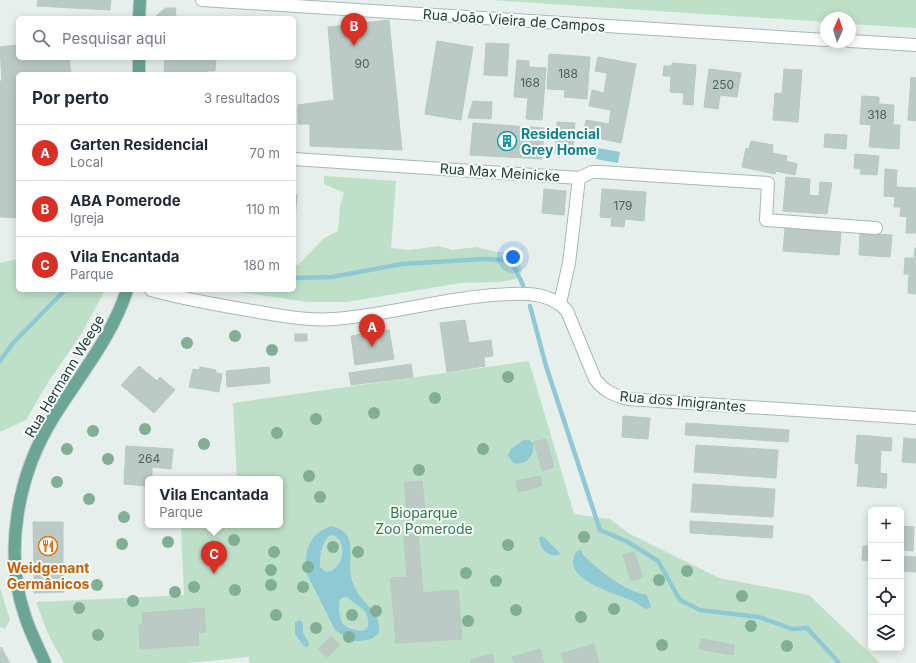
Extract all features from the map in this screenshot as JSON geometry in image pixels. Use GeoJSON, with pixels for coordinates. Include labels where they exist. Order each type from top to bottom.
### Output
{"type":"FeatureCollection","features":[{"type":"Feature","properties":{"kind":"main road"},"geometry":{"type":"LineString","coordinates":[[140,0],[140,16]]}},
{"type":"Feature","properties":{"kind":"main road"},"geometry":{"type":"LineString","coordinates":[[139,60],[139,72]]}},
{"type":"Feature","properties":{"kind":"main road","name":"Rua Hermann Weege"},"geometry":{"type":"LineString","coordinates":[[45,663],[24,615],[16,576],[15,542],[23,488],[31,462],[46,430],[115,320],[127,292]]}},
{"type":"Feature","properties":{"kind":"street","name":"Rua João Vieira de Campos"},"geometry":{"type":"LineString","coordinates":[[202,0],[820,40]]}},
{"type":"Feature","properties":{"kind":"street"},"geometry":{"type":"LineString","coordinates":[[856,41],[916,45]]}},
{"type":"Feature","properties":{"kind":"street","name":"Rua Max Meinicke"},"geometry":{"type":"LineString","coordinates":[[296,159],[579,178],[569,263],[560,303]]}},
{"type":"Feature","properties":{"kind":"street"},"geometry":{"type":"LineString","coordinates":[[579,178],[592,172],[600,172],[768,183],[766,220],[876,228]]}},
{"type":"Feature","properties":{"kind":"street"},"geometry":{"type":"LineString","coordinates":[[161,292],[229,308],[304,318],[332,319],[363,316],[459,300],[508,294],[530,294],[549,298],[560,303]]}},
{"type":"Feature","properties":{"kind":"street","name":"Rua dos Imigrantes"},"geometry":{"type":"LineString","coordinates":[[560,303],[567,311],[595,379],[602,388],[614,395],[628,399],[916,418]]}},
{"type":"Feature","properties":{"kind":"green space"},"geometry":{"type":"Polygon","coordinates":[[[490,0],[916,0],[916,28],[856,24],[856,12],[820,12],[820,22],[490,0]]]}},
{"type":"Feature","properties":{"kind":"green space"},"geometry":{"type":"Polygon","coordinates":[[[324,176],[396,181],[391,248],[410,250],[439,246],[452,250],[476,247],[497,252],[513,253],[519,258],[522,271],[516,279],[501,282],[461,283],[347,302],[308,302],[240,292],[296,292],[296,265],[298,265],[324,238],[338,231],[340,206],[344,193],[324,184],[324,176]]]}},
{"type":"Feature","properties":{"kind":"green space"},"geometry":{"type":"Polygon","coordinates":[[[16,259],[16,292],[104,292],[82,333],[47,384],[26,420],[0,432],[0,263],[16,259]]]}},
{"type":"Feature","properties":{"kind":"green space","name":"Bioparque Zoo Pomerode"},"geometry":{"type":"Polygon","coordinates":[[[529,361],[574,514],[610,519],[630,534],[719,578],[809,595],[880,663],[249,663],[249,657],[188,663],[64,663],[48,634],[36,602],[184,595],[181,528],[283,528],[283,476],[237,476],[233,403],[529,361]]]}},
{"type":"Feature","properties":{"kind":"green space"},"geometry":{"type":"Polygon","coordinates":[[[0,588],[10,620],[5,629],[0,627],[0,588]]]}},
{"type":"Feature","properties":{"kind":"water"},"geometry":{"type":"Polygon","coordinates":[[[598,148],[620,152],[618,163],[596,159],[598,148]]]}},
{"type":"Feature","properties":{"kind":"water"},"geometry":{"type":"Polygon","coordinates":[[[524,440],[529,440],[533,443],[533,452],[526,461],[518,464],[513,463],[508,455],[511,449],[524,440]]]}},
{"type":"Feature","properties":{"kind":"water"},"geometry":{"type":"Polygon","coordinates":[[[331,526],[341,530],[349,541],[351,548],[351,574],[353,583],[360,597],[374,612],[379,625],[379,633],[371,639],[352,641],[335,630],[307,574],[306,558],[309,544],[323,529],[331,526]],[[330,535],[323,545],[320,558],[320,567],[326,572],[337,566],[341,560],[342,554],[340,541],[336,537],[330,535]],[[347,597],[341,598],[339,602],[341,619],[346,626],[363,631],[368,627],[367,616],[363,609],[347,597]]]}},
{"type":"Feature","properties":{"kind":"water"},"geometry":{"type":"Polygon","coordinates":[[[541,536],[544,537],[560,553],[559,555],[551,555],[543,549],[539,538],[541,536]]]}},
{"type":"Feature","properties":{"kind":"water"},"geometry":{"type":"Polygon","coordinates":[[[582,550],[582,554],[612,579],[629,589],[647,595],[651,607],[646,609],[632,601],[601,589],[581,577],[575,569],[573,561],[577,551],[582,550]]]}},
{"type":"Feature","properties":{"kind":"water"},"geometry":{"type":"Polygon","coordinates":[[[300,620],[303,623],[303,633],[309,643],[308,647],[304,646],[295,634],[295,622],[300,620]]]}},
{"type":"Feature","properties":{"kind":"building"},"geometry":{"type":"Polygon","coordinates":[[[38,0],[111,0],[110,10],[37,6],[38,0]]]}},
{"type":"Feature","properties":{"kind":"building"},"geometry":{"type":"Polygon","coordinates":[[[166,8],[176,8],[175,16],[157,15],[166,8]]]}},
{"type":"Feature","properties":{"kind":"building"},"geometry":{"type":"Polygon","coordinates":[[[389,20],[402,150],[310,146],[310,124],[298,124],[298,105],[334,100],[328,27],[389,20]]]}},
{"type":"Feature","properties":{"kind":"building"},"geometry":{"type":"Polygon","coordinates":[[[437,41],[473,47],[461,120],[425,114],[437,41]]]}},
{"type":"Feature","properties":{"kind":"building"},"geometry":{"type":"Polygon","coordinates":[[[486,43],[509,44],[507,76],[484,75],[486,43]]]}},
{"type":"Feature","properties":{"kind":"building"},"geometry":{"type":"Polygon","coordinates":[[[16,45],[16,60],[69,60],[71,72],[16,72],[16,88],[0,90],[0,81],[2,81],[0,47],[16,45]]]}},
{"type":"Feature","properties":{"kind":"building"},"geometry":{"type":"Polygon","coordinates":[[[549,54],[590,57],[587,99],[564,97],[565,90],[547,89],[549,54]]]}},
{"type":"Feature","properties":{"kind":"building"},"geometry":{"type":"Polygon","coordinates":[[[598,57],[636,64],[627,113],[589,106],[592,90],[604,93],[607,73],[595,71],[598,57]]]}},
{"type":"Feature","properties":{"kind":"building"},"geometry":{"type":"Polygon","coordinates":[[[165,60],[216,60],[215,71],[164,72],[165,60]]]}},
{"type":"Feature","properties":{"kind":"building"},"geometry":{"type":"Polygon","coordinates":[[[517,60],[529,61],[529,67],[546,68],[542,120],[526,119],[528,98],[514,97],[517,60]]]}},
{"type":"Feature","properties":{"kind":"building"},"geometry":{"type":"Polygon","coordinates":[[[672,63],[696,65],[693,105],[683,104],[684,93],[670,92],[671,76],[663,76],[664,66],[672,66],[672,63]]]}},
{"type":"Feature","properties":{"kind":"building"},"geometry":{"type":"Polygon","coordinates":[[[709,69],[741,73],[737,97],[720,95],[718,109],[704,107],[709,69]]]}},
{"type":"Feature","properties":{"kind":"building"},"geometry":{"type":"Polygon","coordinates":[[[784,69],[802,70],[798,122],[773,120],[775,93],[782,94],[784,69]]]}},
{"type":"Feature","properties":{"kind":"building"},"geometry":{"type":"Polygon","coordinates":[[[911,77],[916,78],[916,121],[908,120],[911,77]]]}},
{"type":"Feature","properties":{"kind":"building"},"geometry":{"type":"Polygon","coordinates":[[[16,89],[16,143],[0,145],[0,91],[16,89]]]}},
{"type":"Feature","properties":{"kind":"building"},"geometry":{"type":"Polygon","coordinates":[[[862,96],[879,97],[879,104],[894,105],[893,125],[900,125],[899,149],[869,147],[871,125],[860,124],[862,96]]]}},
{"type":"Feature","properties":{"kind":"building"},"geometry":{"type":"Polygon","coordinates":[[[473,101],[492,102],[491,119],[468,118],[473,101]]]}},
{"type":"Feature","properties":{"kind":"building"},"geometry":{"type":"Polygon","coordinates":[[[611,110],[627,113],[621,143],[583,135],[586,120],[609,124],[611,110]]]}},
{"type":"Feature","properties":{"kind":"building"},"geometry":{"type":"Polygon","coordinates":[[[557,122],[575,123],[572,155],[555,154],[557,122]]]}},
{"type":"Feature","properties":{"kind":"building","name":"Residencial Grey Home"},"geometry":{"type":"Polygon","coordinates":[[[473,123],[544,128],[542,159],[470,155],[473,123]]]}},
{"type":"Feature","properties":{"kind":"building"},"geometry":{"type":"Polygon","coordinates":[[[825,134],[847,135],[846,149],[824,147],[825,134]]]}},
{"type":"Feature","properties":{"kind":"building"},"geometry":{"type":"Polygon","coordinates":[[[751,141],[773,145],[772,153],[787,156],[786,161],[797,164],[795,175],[776,171],[775,174],[742,167],[746,148],[749,149],[751,141]]]}},
{"type":"Feature","properties":{"kind":"building"},"geometry":{"type":"Polygon","coordinates":[[[16,143],[16,218],[0,217],[0,145],[16,143]]]}},
{"type":"Feature","properties":{"kind":"building"},"geometry":{"type":"Polygon","coordinates":[[[855,154],[879,156],[877,175],[860,174],[861,169],[854,168],[855,154]]]}},
{"type":"Feature","properties":{"kind":"building"},"geometry":{"type":"Polygon","coordinates":[[[885,169],[897,170],[896,187],[916,188],[916,233],[906,233],[907,217],[900,216],[901,207],[894,207],[895,197],[884,196],[885,169]]]}},
{"type":"Feature","properties":{"kind":"building"},"geometry":{"type":"Polygon","coordinates":[[[786,177],[810,179],[809,195],[819,196],[820,182],[832,183],[827,214],[783,211],[786,177]]]}},
{"type":"Feature","properties":{"kind":"building"},"geometry":{"type":"Polygon","coordinates":[[[544,189],[566,191],[564,215],[542,213],[544,189]]]}},
{"type":"Feature","properties":{"kind":"building"},"geometry":{"type":"Polygon","coordinates":[[[602,189],[646,192],[644,221],[625,219],[624,227],[611,226],[612,218],[600,217],[602,189]]]}},
{"type":"Feature","properties":{"kind":"building"},"geometry":{"type":"Polygon","coordinates":[[[785,228],[841,232],[839,255],[783,251],[785,228]]]}},
{"type":"Feature","properties":{"kind":"building"},"geometry":{"type":"Polygon","coordinates":[[[860,233],[892,235],[890,257],[859,255],[860,233]]]}},
{"type":"Feature","properties":{"kind":"building"},"geometry":{"type":"Polygon","coordinates":[[[915,248],[916,294],[908,293],[909,274],[904,274],[905,258],[914,258],[915,248]]]}},
{"type":"Feature","properties":{"kind":"building"},"geometry":{"type":"Polygon","coordinates":[[[465,320],[469,343],[491,340],[493,356],[484,357],[485,366],[447,372],[440,323],[465,320]]]}},
{"type":"Feature","properties":{"kind":"building"},"geometry":{"type":"Polygon","coordinates":[[[389,330],[394,359],[355,365],[351,336],[389,330]]]}},
{"type":"Feature","properties":{"kind":"building"},"geometry":{"type":"Polygon","coordinates":[[[295,334],[307,334],[307,341],[295,341],[295,334]]]}},
{"type":"Feature","properties":{"kind":"building"},"geometry":{"type":"Polygon","coordinates":[[[411,364],[413,377],[351,385],[349,373],[411,364]]]}},
{"type":"Feature","properties":{"kind":"building"},"geometry":{"type":"Polygon","coordinates":[[[139,366],[157,381],[160,377],[175,390],[154,413],[121,385],[139,366]]]}},
{"type":"Feature","properties":{"kind":"building"},"geometry":{"type":"Polygon","coordinates":[[[200,367],[216,370],[216,373],[222,374],[219,392],[189,387],[193,369],[199,370],[200,367]]]}},
{"type":"Feature","properties":{"kind":"building"},"geometry":{"type":"Polygon","coordinates":[[[269,367],[270,383],[227,387],[226,371],[269,367]]]}},
{"type":"Feature","properties":{"kind":"building"},"geometry":{"type":"Polygon","coordinates":[[[623,416],[650,418],[648,439],[622,437],[623,416]]]}},
{"type":"Feature","properties":{"kind":"building"},"geometry":{"type":"Polygon","coordinates":[[[686,423],[789,430],[788,442],[685,435],[686,423]]]}},
{"type":"Feature","properties":{"kind":"building"},"geometry":{"type":"Polygon","coordinates":[[[857,435],[892,438],[891,451],[881,450],[880,473],[887,474],[886,488],[857,486],[859,464],[855,463],[857,435]]]}},
{"type":"Feature","properties":{"kind":"building"},"geometry":{"type":"Polygon","coordinates":[[[904,438],[916,439],[916,463],[902,462],[904,438]]]}},
{"type":"Feature","properties":{"kind":"building"},"geometry":{"type":"Polygon","coordinates":[[[546,439],[554,467],[542,471],[534,442],[546,439]]]}},
{"type":"Feature","properties":{"kind":"building"},"geometry":{"type":"Polygon","coordinates":[[[696,445],[778,450],[776,478],[694,472],[696,445]]]}},
{"type":"Feature","properties":{"kind":"building"},"geometry":{"type":"Polygon","coordinates":[[[126,446],[173,449],[171,469],[152,467],[152,476],[145,476],[145,486],[124,484],[126,446]]]}},
{"type":"Feature","properties":{"kind":"building"},"geometry":{"type":"Polygon","coordinates":[[[540,476],[542,486],[518,492],[516,481],[540,476]]]}},
{"type":"Feature","properties":{"kind":"building"},"geometry":{"type":"Polygon","coordinates":[[[422,481],[425,509],[407,511],[404,483],[422,481]]]}},
{"type":"Feature","properties":{"kind":"building"},"geometry":{"type":"Polygon","coordinates":[[[693,484],[775,489],[773,517],[691,512],[693,484]]]}},
{"type":"Feature","properties":{"kind":"building"},"geometry":{"type":"Polygon","coordinates":[[[690,521],[773,526],[772,538],[690,533],[690,521]]]}},
{"type":"Feature","properties":{"kind":"building","name":"Weidgenant Germânicos"},"geometry":{"type":"Polygon","coordinates":[[[33,522],[63,522],[63,569],[34,570],[33,522]]]}},
{"type":"Feature","properties":{"kind":"building"},"geometry":{"type":"Polygon","coordinates":[[[904,526],[914,527],[913,551],[904,550],[904,526]]]}},
{"type":"Feature","properties":{"kind":"building"},"geometry":{"type":"Polygon","coordinates":[[[418,534],[423,592],[408,593],[404,535],[418,534]]]}},
{"type":"Feature","properties":{"kind":"building"},"geometry":{"type":"Polygon","coordinates":[[[863,546],[868,546],[868,561],[862,560],[863,546]]]}},
{"type":"Feature","properties":{"kind":"building"},"geometry":{"type":"Polygon","coordinates":[[[634,552],[643,577],[631,581],[623,555],[634,552]]]}},
{"type":"Feature","properties":{"kind":"building"},"geometry":{"type":"Polygon","coordinates":[[[904,556],[916,557],[916,572],[904,571],[904,556]]]}},
{"type":"Feature","properties":{"kind":"building"},"geometry":{"type":"Polygon","coordinates":[[[63,569],[64,592],[34,593],[34,570],[63,569]]]}},
{"type":"Feature","properties":{"kind":"building"},"geometry":{"type":"Polygon","coordinates":[[[407,577],[408,593],[392,595],[390,578],[407,577]]]}},
{"type":"Feature","properties":{"kind":"building"},"geometry":{"type":"Polygon","coordinates":[[[458,590],[462,639],[396,643],[392,595],[458,590]]]}},
{"type":"Feature","properties":{"kind":"building"},"geometry":{"type":"Polygon","coordinates":[[[204,608],[206,632],[183,634],[181,610],[204,608]]]}},
{"type":"Feature","properties":{"kind":"building"},"geometry":{"type":"Polygon","coordinates":[[[181,610],[183,634],[198,632],[199,645],[140,649],[139,625],[143,625],[142,613],[181,610]]]}},
{"type":"Feature","properties":{"kind":"building"},"geometry":{"type":"Polygon","coordinates":[[[331,636],[340,645],[327,657],[318,649],[331,636]]]}},
{"type":"Feature","properties":{"kind":"building"},"geometry":{"type":"Polygon","coordinates":[[[701,639],[735,645],[733,655],[699,649],[701,639]]]}},
{"type":"Feature","properties":{"kind":"building"},"geometry":{"type":"Polygon","coordinates":[[[594,644],[599,663],[564,663],[561,654],[594,644]]]}},
{"type":"Feature","properties":{"kind":"building"},"geometry":{"type":"Polygon","coordinates":[[[1,647],[10,663],[0,663],[1,647]]]}},
{"type":"Feature","properties":{"kind":"building"},"geometry":{"type":"Polygon","coordinates":[[[540,649],[544,663],[514,663],[512,657],[540,649]]]}},
{"type":"Feature","properties":{"kind":"building"},"geometry":{"type":"Polygon","coordinates":[[[492,654],[494,663],[471,663],[470,660],[492,654]]]}},
{"type":"Feature","properties":{"kind":"waterway"},"geometry":{"type":"LineString","coordinates":[[296,278],[332,277],[402,264],[484,259],[505,260],[514,267],[523,285]]}},
{"type":"Feature","properties":{"kind":"waterway"},"geometry":{"type":"LineString","coordinates":[[0,361],[13,343],[63,292]]}},
{"type":"Feature","properties":{"kind":"waterway"},"geometry":{"type":"LineString","coordinates":[[530,306],[546,366],[600,530],[626,541],[658,561],[680,600],[700,610],[759,617],[792,629],[807,628],[839,663]]}},
{"type":"Feature","properties":{"kind":"place","name":"ABA Pomerode"},"geometry":{"type":"Point","coordinates":[354,46]}},
{"type":"Feature","properties":{"kind":"place","name":"Residencial Grey Home"},"geometry":{"type":"Point","coordinates":[507,141]}},
{"type":"Feature","properties":{"kind":"place","name":"Garten Residencial"},"geometry":{"type":"Point","coordinates":[372,347]}},
{"type":"Feature","properties":{"kind":"place","name":"Weidgenant Germânicos"},"geometry":{"type":"Point","coordinates":[48,546]}},
{"type":"Feature","properties":{"kind":"place","name":"Vila Encantada"},"geometry":{"type":"Point","coordinates":[214,574]}}]}
